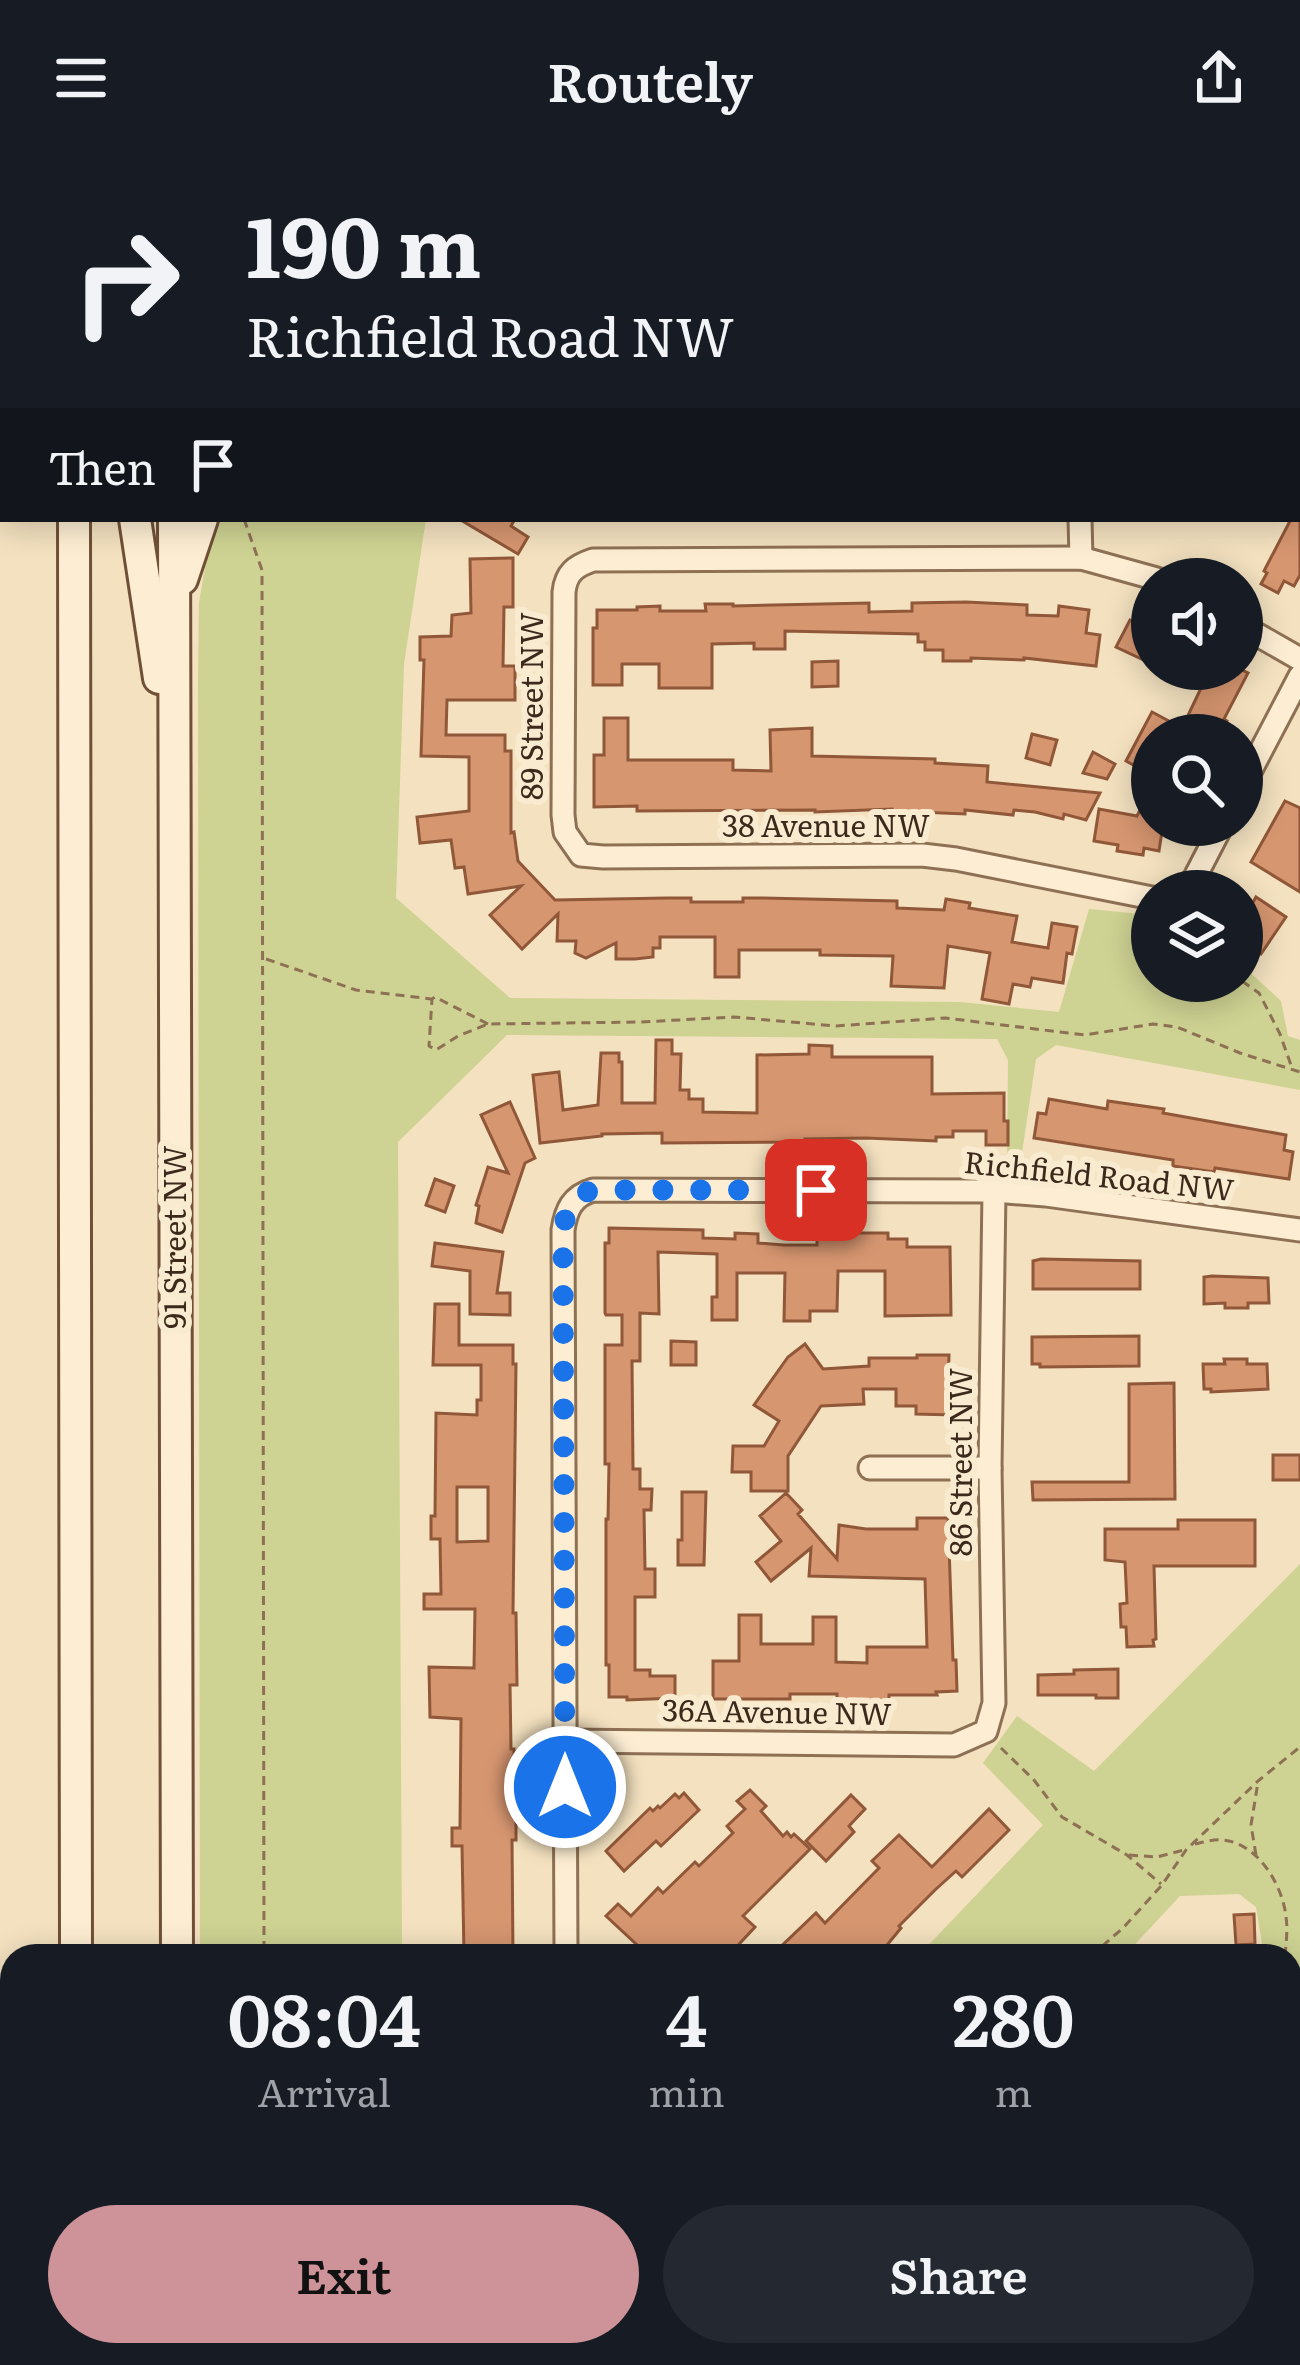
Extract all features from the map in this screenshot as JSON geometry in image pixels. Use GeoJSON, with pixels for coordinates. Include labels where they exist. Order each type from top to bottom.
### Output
{"type":"FeatureCollection","features":[{"type":"Feature","properties":{"kind":"main road"},"geometry":{"type":"LineString","coordinates":[[135,522],[158,671],[176,845]]}},
{"type":"Feature","properties":{"kind":"main road","name":"91 Street NW"},"geometry":{"type":"LineString","coordinates":[[173,522],[177,1944]]}},
{"type":"Feature","properties":{"kind":"main road"},"geometry":{"type":"LineString","coordinates":[[173,601],[201,522]]}},
{"type":"Feature","properties":{"kind":"main road"},"geometry":{"type":"LineString","coordinates":[[73,526],[76,1944]]}},
{"type":"Feature","properties":{"kind":"street"},"geometry":{"type":"LineString","coordinates":[[1081,522],[1081,558],[1131,572]]}},
{"type":"Feature","properties":{"kind":"street","name":"89 Street NW"},"geometry":{"type":"LineString","coordinates":[[573,845],[565,832],[563,770],[564,592],[565,580],[574,568],[593,560],[1081,558]]}},
{"type":"Feature","properties":{"kind":"street"},"geometry":{"type":"LineString","coordinates":[[1263,638],[1300,659]]}},
{"type":"Feature","properties":{"kind":"street"},"geometry":{"type":"LineString","coordinates":[[1263,747],[1300,676]]}},
{"type":"Feature","properties":{"kind":"street","name":"38 Avenue NW"},"geometry":{"type":"LineString","coordinates":[[573,845],[581,855],[603,857],[922,855],[1131,895]]}},
{"type":"Feature","properties":{"kind":"street","name":"Richfield Road NW"},"geometry":{"type":"LineString","coordinates":[[566,1944],[563,1231],[566,1214],[581,1193],[994,1191],[1300,1230]]}},
{"type":"Feature","properties":{"kind":"street","name":"86 Street NW"},"geometry":{"type":"LineString","coordinates":[[991,1737],[994,1191]]}},
{"type":"Feature","properties":{"kind":"street"},"geometry":{"type":"LineString","coordinates":[[870,1468],[990,1468]]}},
{"type":"Feature","properties":{"kind":"street","name":"36A Avenue NW"},"geometry":{"type":"LineString","coordinates":[[565,1742],[954,1745],[991,1737]]}},
{"type":"Feature","properties":{"kind":"path"},"geometry":{"type":"LineString","coordinates":[[245,522],[262,570],[264,1944]]}},
{"type":"Feature","properties":{"kind":"path"},"geometry":{"type":"LineString","coordinates":[[263,958],[356,990],[439,997],[488,1024]]}},
{"type":"Feature","properties":{"kind":"path"},"geometry":{"type":"LineString","coordinates":[[432,999],[431,1048],[436,1050],[488,1024],[734,1017],[836,1026],[945,1018],[1085,1035],[1153,1024],[1177,1028],[1300,1072]]}},
{"type":"Feature","properties":{"kind":"path"},"geometry":{"type":"LineString","coordinates":[[1263,1002],[1292,1070]]}},
{"type":"Feature","properties":{"kind":"path"},"geometry":{"type":"LineString","coordinates":[[991,1737],[1034,1780],[1062,1817],[1127,1855],[1162,1885]]}},
{"type":"Feature","properties":{"kind":"path"},"geometry":{"type":"LineString","coordinates":[[1104,1944],[1162,1885],[1186,1850],[1300,1748]]}},
{"type":"Feature","properties":{"kind":"path"},"geometry":{"type":"LineString","coordinates":[[1258,1781],[1251,1825],[1257,1856],[1282,1899],[1286,1944]]}},
{"type":"Feature","properties":{"kind":"path"},"geometry":{"type":"LineString","coordinates":[[1193,1844],[1227,1840],[1257,1856]]}},
{"type":"Feature","properties":{"kind":"path"},"geometry":{"type":"LineString","coordinates":[[1127,1855],[1157,1857],[1186,1850]]}},
{"type":"Feature","properties":{"kind":"green space"},"geometry":{"type":"Polygon","coordinates":[[[212,522],[426,522],[404,664],[396,898],[510,998],[960,1002],[1059,1012],[1089,909],[1131,913],[1131,1002],[1263,1002],[1263,984],[1281,1001],[1288,1036],[1300,1040],[1300,1090],[1056,1045],[1036,1059],[1020,1166],[1007,1166],[1008,1060],[997,1039],[507,1035],[398,1142],[402,1944],[200,1944],[199,603],[212,522]]]}},
{"type":"Feature","properties":{"kind":"green space"},"geometry":{"type":"Polygon","coordinates":[[[1300,1564],[1300,1944],[1262,1944],[1256,1907],[1239,1894],[1180,1896],[1135,1944],[929,1944],[1043,1825],[983,1763],[1017,1716],[1094,1771],[1300,1564]]]}},
{"type":"Feature","properties":{"kind":"building"},"geometry":{"type":"Polygon","coordinates":[[[464,522],[513,522],[511,526],[528,537],[518,554],[464,522]]]}},
{"type":"Feature","properties":{"kind":"building"},"geometry":{"type":"Polygon","coordinates":[[[1289,522],[1300,522],[1300,575],[1294,586],[1284,581],[1278,593],[1263,585],[1289,522]]]}},
{"type":"Feature","properties":{"kind":"building"},"geometry":{"type":"Polygon","coordinates":[[[513,558],[513,607],[504,607],[503,666],[515,666],[515,700],[447,700],[446,735],[505,735],[505,751],[511,751],[511,833],[518,861],[555,900],[897,901],[897,908],[944,910],[946,899],[1017,916],[1012,942],[1048,948],[1052,923],[1077,927],[1063,983],[1032,978],[1030,987],[1013,984],[1009,1004],[982,999],[990,953],[948,946],[944,988],[891,986],[893,956],[820,955],[820,950],[739,950],[739,977],[715,977],[715,937],[660,937],[660,948],[653,948],[653,957],[635,959],[616,959],[616,943],[586,958],[575,953],[576,941],[557,941],[558,914],[522,949],[490,915],[521,886],[468,894],[464,867],[455,868],[451,840],[420,843],[417,817],[469,811],[469,757],[421,756],[424,660],[420,660],[420,637],[451,636],[452,615],[471,613],[470,559],[513,558]]]}},
{"type":"Feature","properties":{"kind":"building"},"geometry":{"type":"Polygon","coordinates":[[[869,603],[869,612],[912,611],[912,603],[1027,605],[1027,615],[1058,616],[1059,606],[1089,610],[1086,633],[1100,635],[1096,666],[1024,658],[943,661],[943,650],[925,650],[918,634],[785,631],[785,649],[754,649],[754,643],[712,644],[712,688],[659,688],[659,664],[622,664],[622,685],[593,685],[597,610],[660,606],[660,611],[706,611],[705,604],[869,603]]]}},
{"type":"Feature","properties":{"kind":"building"},"geometry":{"type":"Polygon","coordinates":[[[1130,620],[1131,620],[1131,654],[1116,647],[1130,620]]]}},
{"type":"Feature","properties":{"kind":"building"},"geometry":{"type":"Polygon","coordinates":[[[838,661],[838,686],[812,687],[812,662],[838,661]]]}},
{"type":"Feature","properties":{"kind":"building"},"geometry":{"type":"Polygon","coordinates":[[[1200,690],[1239,690],[1227,714],[1189,714],[1200,690]]]}},
{"type":"Feature","properties":{"kind":"building"},"geometry":{"type":"Polygon","coordinates":[[[604,718],[628,718],[628,760],[733,760],[733,770],[771,771],[770,730],[812,728],[812,756],[935,759],[935,763],[988,766],[987,782],[1100,793],[1086,820],[1014,810],[1013,815],[965,810],[965,814],[892,815],[892,809],[637,811],[637,806],[594,807],[594,755],[604,755],[604,718]]]}},
{"type":"Feature","properties":{"kind":"building"},"geometry":{"type":"Polygon","coordinates":[[[1032,734],[1057,740],[1050,765],[1026,758],[1032,734]]]}},
{"type":"Feature","properties":{"kind":"building"},"geometry":{"type":"Polygon","coordinates":[[[1093,752],[1115,764],[1107,779],[1083,773],[1093,752]]]}},
{"type":"Feature","properties":{"kind":"building"},"geometry":{"type":"Polygon","coordinates":[[[1285,801],[1300,808],[1300,892],[1251,862],[1285,801]]]}},
{"type":"Feature","properties":{"kind":"building"},"geometry":{"type":"Polygon","coordinates":[[[1099,809],[1131,815],[1131,846],[1160,846],[1159,851],[1144,848],[1143,855],[1117,851],[1118,845],[1094,841],[1099,809]]]}},
{"type":"Feature","properties":{"kind":"building"},"geometry":{"type":"Polygon","coordinates":[[[1263,902],[1286,917],[1263,951],[1263,902]]]}},
{"type":"Feature","properties":{"kind":"building"},"geometry":{"type":"Polygon","coordinates":[[[656,1040],[672,1040],[672,1054],[681,1054],[680,1090],[689,1090],[689,1099],[703,1099],[703,1112],[757,1113],[757,1055],[809,1054],[809,1045],[832,1046],[832,1057],[932,1057],[932,1094],[1004,1093],[1008,1145],[986,1145],[986,1131],[953,1131],[953,1137],[936,1137],[936,1141],[662,1143],[662,1133],[602,1134],[540,1143],[533,1075],[559,1072],[563,1110],[598,1105],[601,1053],[619,1053],[622,1103],[655,1103],[656,1040]]]}},
{"type":"Feature","properties":{"kind":"building"},"geometry":{"type":"Polygon","coordinates":[[[1049,1099],[1107,1109],[1108,1101],[1164,1109],[1163,1113],[1286,1135],[1284,1150],[1293,1152],[1289,1179],[1173,1166],[1173,1160],[1034,1138],[1038,1113],[1046,1114],[1049,1099]]]}},
{"type":"Feature","properties":{"kind":"building"},"geometry":{"type":"Polygon","coordinates":[[[510,1102],[535,1158],[525,1163],[502,1232],[476,1223],[476,1205],[488,1167],[508,1173],[481,1115],[510,1102]]]}},
{"type":"Feature","properties":{"kind":"building"},"geometry":{"type":"Polygon","coordinates":[[[435,1179],[454,1186],[445,1212],[426,1205],[435,1179]]]}},
{"type":"Feature","properties":{"kind":"building"},"geometry":{"type":"Polygon","coordinates":[[[609,1228],[703,1230],[703,1238],[758,1234],[758,1243],[784,1245],[817,1245],[817,1233],[888,1233],[888,1239],[907,1239],[907,1247],[950,1247],[951,1315],[885,1316],[885,1271],[838,1271],[837,1311],[810,1311],[810,1321],[784,1321],[785,1273],[737,1273],[737,1320],[712,1320],[717,1254],[658,1252],[659,1314],[640,1313],[640,1361],[632,1361],[633,1469],[640,1469],[640,1489],[652,1489],[651,1510],[644,1510],[645,1569],[655,1569],[655,1597],[635,1597],[635,1670],[650,1670],[650,1676],[675,1676],[675,1698],[609,1697],[605,1345],[622,1345],[622,1315],[605,1313],[609,1228]]]}},
{"type":"Feature","properties":{"kind":"building"},"geometry":{"type":"Polygon","coordinates":[[[435,1243],[503,1252],[497,1293],[510,1293],[510,1315],[470,1314],[470,1271],[432,1266],[435,1243]]]}},
{"type":"Feature","properties":{"kind":"building"},"geometry":{"type":"Polygon","coordinates":[[[1033,1261],[1140,1261],[1140,1289],[1033,1289],[1033,1261]]]}},
{"type":"Feature","properties":{"kind":"building"},"geometry":{"type":"Polygon","coordinates":[[[1204,1277],[1268,1278],[1269,1303],[1248,1303],[1248,1308],[1204,1304],[1204,1277]]]}},
{"type":"Feature","properties":{"kind":"building"},"geometry":{"type":"Polygon","coordinates":[[[435,1304],[459,1304],[459,1345],[513,1345],[516,1364],[513,1613],[517,1685],[510,1685],[516,1814],[513,1944],[464,1944],[462,1846],[452,1846],[452,1828],[460,1828],[461,1719],[430,1717],[429,1667],[474,1668],[475,1609],[424,1609],[424,1594],[441,1594],[440,1539],[431,1539],[436,1413],[477,1415],[481,1365],[433,1365],[435,1304]],[[457,1487],[457,1542],[488,1541],[488,1487],[457,1487]]]}},
{"type":"Feature","properties":{"kind":"building"},"geometry":{"type":"Polygon","coordinates":[[[1139,1336],[1139,1366],[1032,1364],[1032,1337],[1139,1336]]]}},
{"type":"Feature","properties":{"kind":"building"},"geometry":{"type":"Polygon","coordinates":[[[671,1341],[696,1342],[696,1365],[671,1365],[671,1341]]]}},
{"type":"Feature","properties":{"kind":"building"},"geometry":{"type":"Polygon","coordinates":[[[805,1344],[823,1369],[869,1366],[869,1358],[949,1355],[948,1395],[953,1395],[953,1415],[916,1414],[916,1406],[896,1406],[896,1389],[863,1389],[864,1404],[821,1406],[788,1456],[788,1491],[751,1491],[751,1472],[732,1472],[733,1446],[764,1446],[779,1421],[754,1405],[788,1357],[805,1344]]]}},
{"type":"Feature","properties":{"kind":"building"},"geometry":{"type":"Polygon","coordinates":[[[1224,1359],[1267,1364],[1268,1389],[1204,1389],[1203,1364],[1225,1364],[1224,1359]]]}},
{"type":"Feature","properties":{"kind":"building"},"geometry":{"type":"Polygon","coordinates":[[[1174,1383],[1175,1499],[1033,1500],[1032,1482],[1129,1482],[1129,1384],[1174,1383]]]}},
{"type":"Feature","properties":{"kind":"building"},"geometry":{"type":"Polygon","coordinates":[[[1273,1455],[1300,1455],[1300,1480],[1273,1480],[1273,1455]]]}},
{"type":"Feature","properties":{"kind":"building"},"geometry":{"type":"Polygon","coordinates":[[[682,1492],[706,1492],[704,1565],[678,1565],[682,1492]]]}},
{"type":"Feature","properties":{"kind":"building"},"geometry":{"type":"Polygon","coordinates":[[[786,1493],[837,1559],[839,1525],[917,1529],[917,1518],[948,1518],[957,1691],[889,1695],[889,1700],[837,1700],[837,1694],[713,1699],[713,1661],[739,1661],[739,1615],[761,1615],[761,1644],[813,1644],[813,1617],[836,1617],[836,1662],[867,1663],[867,1647],[927,1647],[925,1579],[809,1576],[811,1548],[771,1581],[756,1562],[781,1541],[760,1516],[786,1493]]]}},
{"type":"Feature","properties":{"kind":"building"},"geometry":{"type":"Polygon","coordinates":[[[1178,1520],[1255,1520],[1255,1566],[1154,1566],[1154,1646],[1127,1647],[1120,1604],[1127,1603],[1125,1562],[1105,1560],[1105,1529],[1178,1529],[1178,1520]]]}},
{"type":"Feature","properties":{"kind":"building"},"geometry":{"type":"Polygon","coordinates":[[[1118,1669],[1118,1698],[1038,1695],[1038,1675],[1118,1669]]]}},
{"type":"Feature","properties":{"kind":"building"},"geometry":{"type":"Polygon","coordinates":[[[750,1790],[766,1806],[761,1811],[783,1836],[794,1834],[810,1849],[743,1916],[755,1927],[739,1944],[636,1944],[606,1916],[618,1904],[631,1916],[658,1888],[663,1893],[695,1862],[699,1866],[733,1833],[727,1826],[745,1809],[737,1801],[750,1790]]]}},
{"type":"Feature","properties":{"kind":"building"},"geometry":{"type":"Polygon","coordinates":[[[684,1793],[699,1810],[661,1846],[656,1841],[624,1871],[606,1851],[650,1808],[660,1808],[675,1794],[679,1798],[684,1793]]]}},
{"type":"Feature","properties":{"kind":"building"},"geometry":{"type":"Polygon","coordinates":[[[851,1795],[865,1809],[849,1826],[854,1832],[826,1861],[806,1841],[851,1795]]]}},
{"type":"Feature","properties":{"kind":"building"},"geometry":{"type":"Polygon","coordinates":[[[989,1809],[1009,1830],[962,1877],[956,1871],[935,1890],[888,1944],[784,1944],[816,1913],[825,1923],[879,1868],[872,1861],[899,1835],[932,1867],[989,1809]]]}},
{"type":"Feature","properties":{"kind":"building"},"geometry":{"type":"Polygon","coordinates":[[[1254,1914],[1255,1944],[1236,1944],[1234,1915],[1254,1914]]]}},
{"type":"Feature","properties":{"kind":"route"},"geometry":{"type":"LineString","coordinates":[[565,1787],[566,1214],[581,1193],[593,1190],[816,1190]]}}]}
